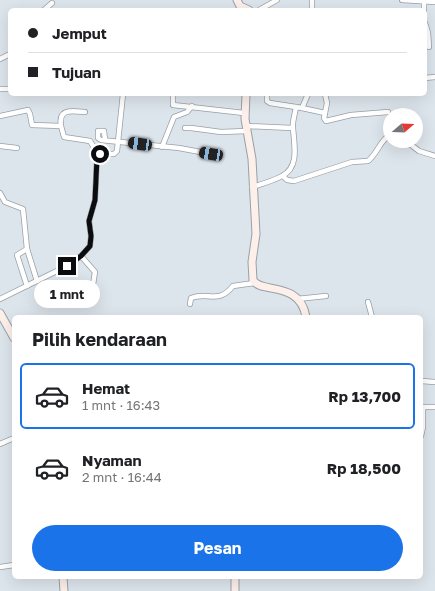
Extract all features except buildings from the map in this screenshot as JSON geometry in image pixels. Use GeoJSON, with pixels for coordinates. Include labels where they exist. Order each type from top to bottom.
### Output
{"type":"FeatureCollection","features":[{"type":"Feature","properties":{"kind":"street"},"geometry":{"type":"LineString","coordinates":[[263,8],[277,0]]}},
{"type":"Feature","properties":{"kind":"street"},"geometry":{"type":"LineString","coordinates":[[402,0],[435,2]]}},
{"type":"Feature","properties":{"kind":"street"},"geometry":{"type":"LineString","coordinates":[[424,2],[424,8]]}},
{"type":"Feature","properties":{"kind":"street"},"geometry":{"type":"LineString","coordinates":[[46,8],[52,3]]}},
{"type":"Feature","properties":{"kind":"street"},"geometry":{"type":"LineString","coordinates":[[427,30],[429,47]]}},
{"type":"Feature","properties":{"kind":"street"},"geometry":{"type":"LineString","coordinates":[[98,154],[114,154],[117,151],[123,96]]}},
{"type":"Feature","properties":{"kind":"street"},"geometry":{"type":"LineString","coordinates":[[173,96],[173,104],[244,113]]}},
{"type":"Feature","properties":{"kind":"street"},"geometry":{"type":"LineString","coordinates":[[246,96],[244,113],[252,159],[252,187],[256,237],[252,267],[254,283]]}},
{"type":"Feature","properties":{"kind":"street"},"geometry":{"type":"LineString","coordinates":[[267,96],[267,101],[270,103],[325,113]]}},
{"type":"Feature","properties":{"kind":"street"},"geometry":{"type":"LineString","coordinates":[[302,108],[307,96]]}},
{"type":"Feature","properties":{"kind":"street"},"geometry":{"type":"LineString","coordinates":[[325,96],[327,103],[324,118],[327,122],[351,115],[383,112]]}},
{"type":"Feature","properties":{"kind":"street"},"geometry":{"type":"LineString","coordinates":[[162,147],[174,117],[187,112],[192,106]]}},
{"type":"Feature","properties":{"kind":"street"},"geometry":{"type":"LineString","coordinates":[[252,187],[283,176],[296,156],[295,138],[292,128],[296,107]]}},
{"type":"Feature","properties":{"kind":"street"},"geometry":{"type":"LineString","coordinates":[[0,116],[13,115],[26,110],[30,112],[31,123],[34,126],[61,126]]}},
{"type":"Feature","properties":{"kind":"street"},"geometry":{"type":"LineString","coordinates":[[0,299],[67,266],[81,256],[90,246],[91,240],[89,221],[95,200],[98,154],[90,141],[64,137],[61,126],[61,116],[66,110],[85,112]]}},
{"type":"Feature","properties":{"kind":"street"},"geometry":{"type":"LineString","coordinates":[[185,128],[221,132],[247,129],[292,128]]}},
{"type":"Feature","properties":{"kind":"street"},"geometry":{"type":"LineString","coordinates":[[105,140],[211,154]]}},
{"type":"Feature","properties":{"kind":"street"},"geometry":{"type":"LineString","coordinates":[[283,176],[287,180],[294,180],[352,162],[368,160],[378,150],[383,142]]}},
{"type":"Feature","properties":{"kind":"street"},"geometry":{"type":"LineString","coordinates":[[0,146],[17,148]]}},
{"type":"Feature","properties":{"kind":"street"},"geometry":{"type":"LineString","coordinates":[[415,148],[419,151],[435,156]]}},
{"type":"Feature","properties":{"kind":"street"},"geometry":{"type":"LineString","coordinates":[[0,193],[5,202],[22,209],[27,248],[36,281]]}},
{"type":"Feature","properties":{"kind":"street"},"geometry":{"type":"LineString","coordinates":[[27,248],[17,255],[27,286]]}},
{"type":"Feature","properties":{"kind":"street"},"geometry":{"type":"LineString","coordinates":[[81,256],[95,272],[92,291]]}},
{"type":"Feature","properties":{"kind":"street"},"geometry":{"type":"LineString","coordinates":[[190,304],[191,298],[208,298],[223,295],[229,293],[233,286],[254,283],[259,286],[286,292],[302,304],[305,315]]}},
{"type":"Feature","properties":{"kind":"street"},"geometry":{"type":"LineString","coordinates":[[297,299],[326,296]]}},
{"type":"Feature","properties":{"kind":"street"},"geometry":{"type":"LineString","coordinates":[[368,302],[371,315]]}},
{"type":"Feature","properties":{"kind":"street"},"geometry":{"type":"LineString","coordinates":[[0,313],[12,334]]}},
{"type":"Feature","properties":{"kind":"street"},"geometry":{"type":"LineString","coordinates":[[423,381],[435,382]]}},
{"type":"Feature","properties":{"kind":"street"},"geometry":{"type":"LineString","coordinates":[[423,407],[435,407]]}},
{"type":"Feature","properties":{"kind":"street"},"geometry":{"type":"LineString","coordinates":[[0,444],[12,439]]}},
{"type":"Feature","properties":{"kind":"street"},"geometry":{"type":"LineString","coordinates":[[0,567],[12,565]]}},
{"type":"Feature","properties":{"kind":"street"},"geometry":{"type":"LineString","coordinates":[[63,579],[64,591]]}},
{"type":"Feature","properties":{"kind":"street"},"geometry":{"type":"LineString","coordinates":[[235,579],[236,591]]}},
{"type":"Feature","properties":{"kind":"route"},"geometry":{"type":"LineString","coordinates":[[67,266],[77,260],[90,246],[91,236],[89,221],[95,200],[97,158],[98,154],[100,154]]}}]}
